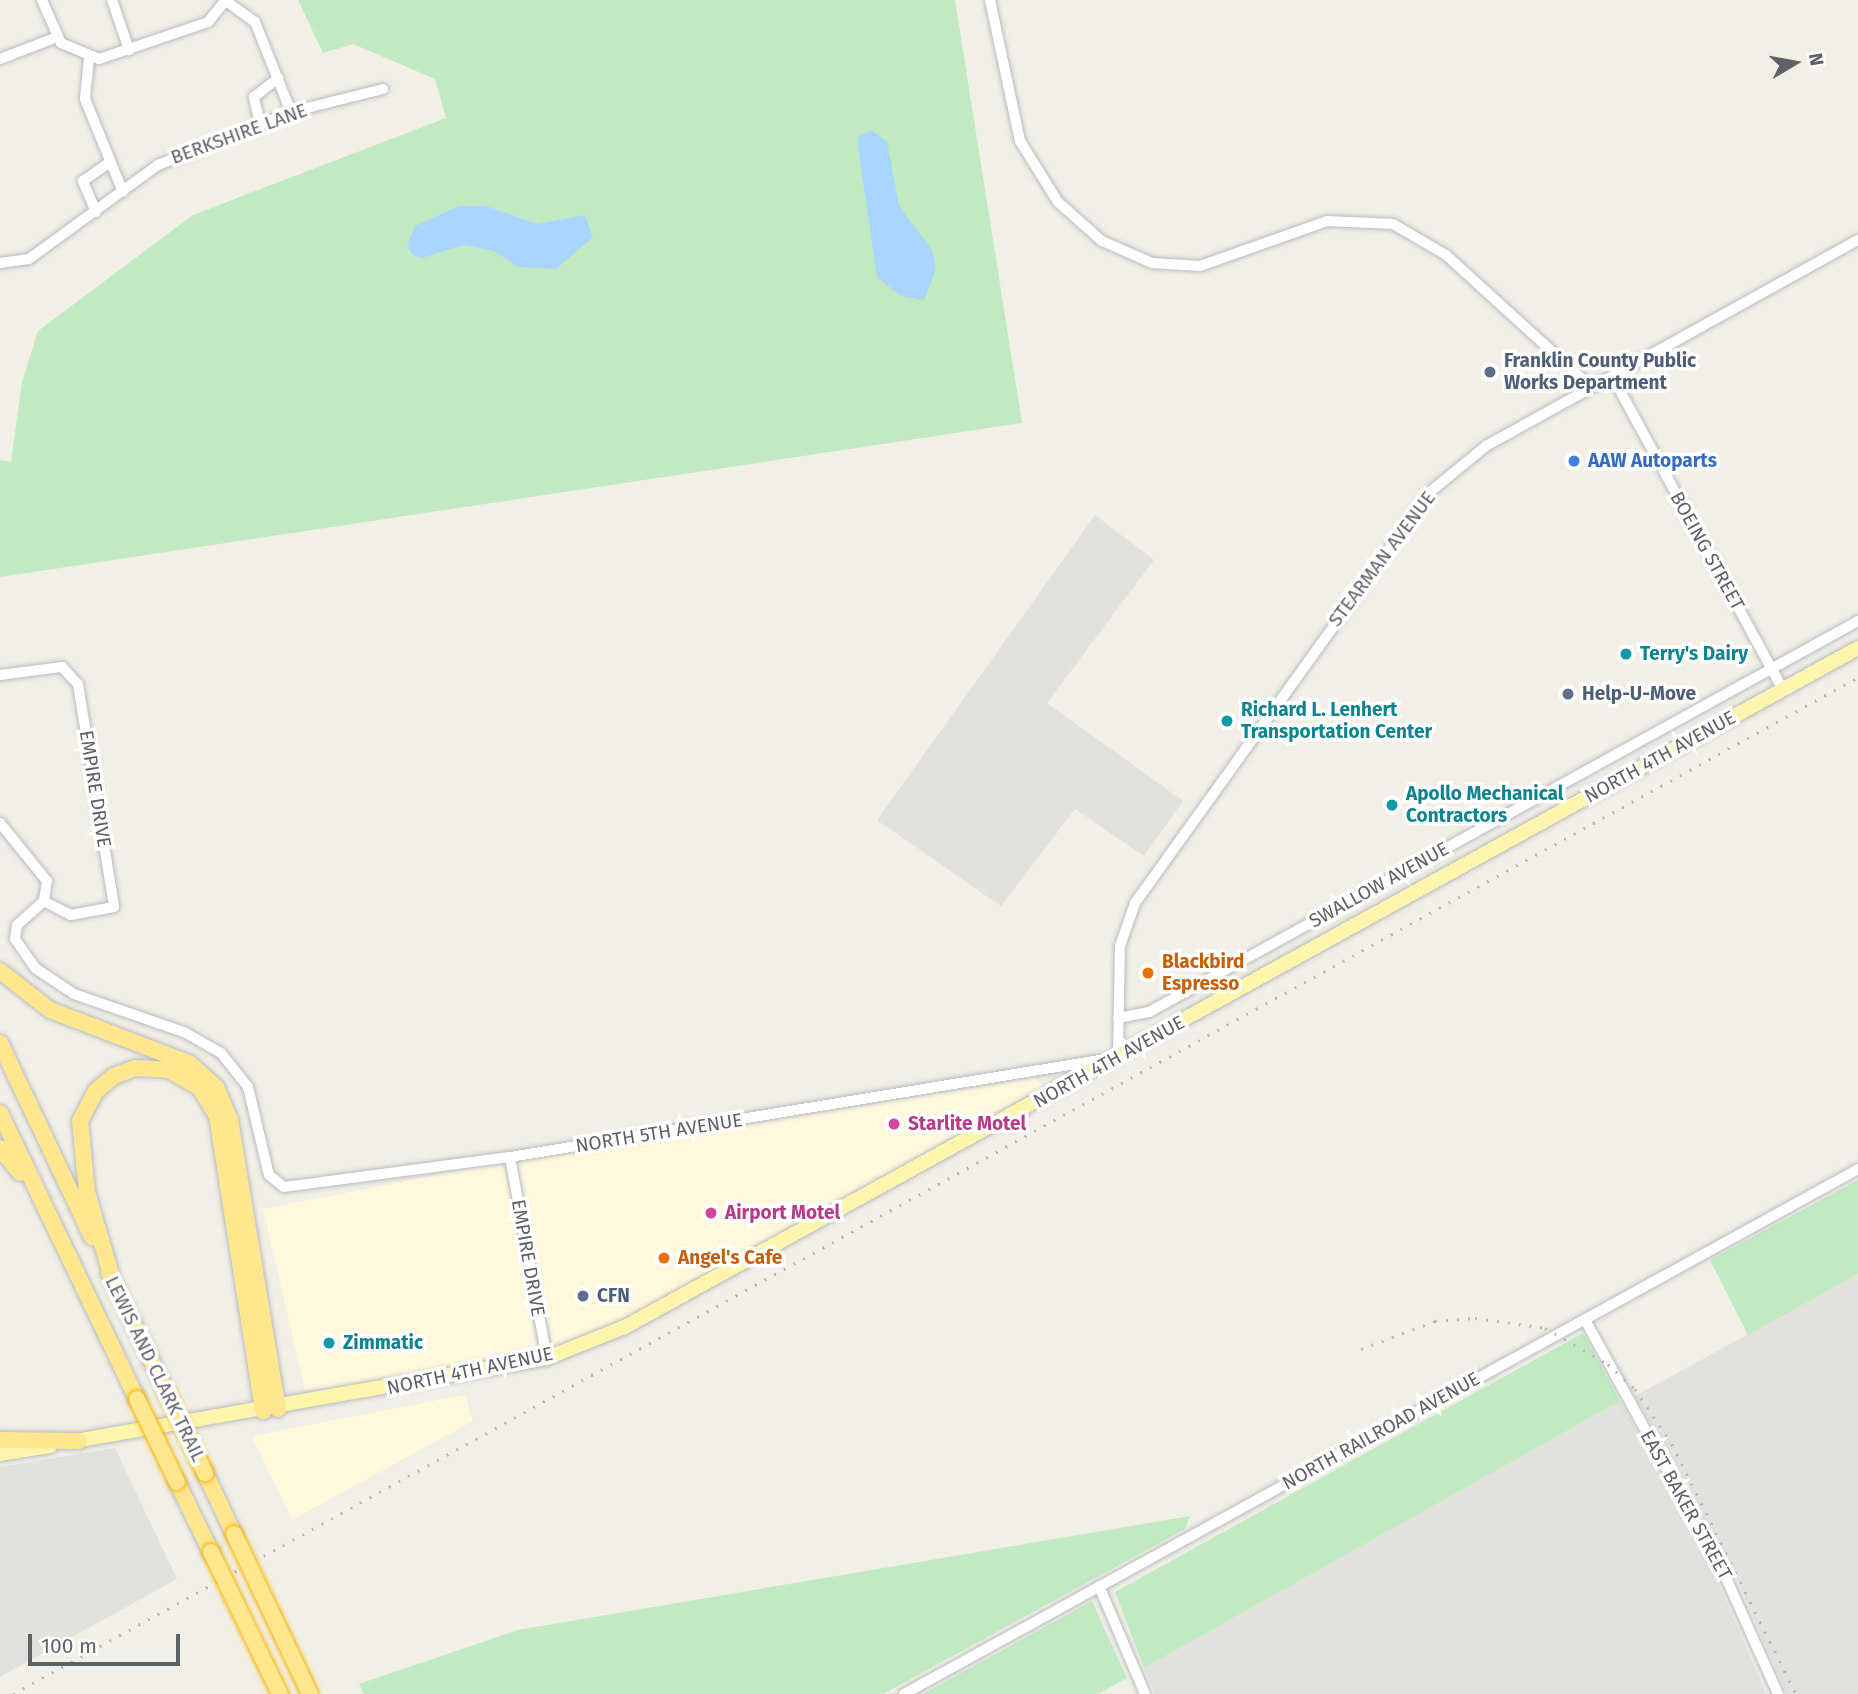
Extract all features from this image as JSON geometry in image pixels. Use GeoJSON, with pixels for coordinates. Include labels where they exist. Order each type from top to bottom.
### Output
{"type":"FeatureCollection","features":[{"type":"Feature","properties":{"kind":"highway"},"geometry":{"type":"LineString","coordinates":[[0,971],[50,1010],[189,1063],[216,1087],[230,1120],[270,1410]]}},
{"type":"Feature","properties":{"kind":"highway","name":"LEWIS AND CLARK TRAIL"},"geometry":{"type":"LineString","coordinates":[[0,1043],[310,1694]]}},
{"type":"Feature","properties":{"kind":"highway"},"geometry":{"type":"LineString","coordinates":[[113,1281],[87,1192],[80,1121],[96,1091],[114,1076],[135,1068],[169,1070],[199,1087],[219,1124],[270,1410]]}},
{"type":"Feature","properties":{"kind":"highway","name":"LEWIS AND CLARK TRAIL"},"geometry":{"type":"LineString","coordinates":[[0,1113],[279,1694]]}},
{"type":"Feature","properties":{"kind":"highway"},"geometry":{"type":"LineString","coordinates":[[0,1148],[55,1228]]}},
{"type":"Feature","properties":{"kind":"highway"},"geometry":{"type":"LineString","coordinates":[[0,1440],[79,1441]]}},
{"type":"Feature","properties":{"kind":"main road","name":"NORTH 4TH AVENUE"},"geometry":{"type":"LineString","coordinates":[[0,1454],[270,1410],[547,1358],[625,1327],[1858,648]]}},
{"type":"Feature","properties":{"kind":"street"},"geometry":{"type":"LineString","coordinates":[[42,0],[57,37],[89,58],[129,50],[208,22],[226,1],[255,22],[291,112]]}},
{"type":"Feature","properties":{"kind":"street"},"geometry":{"type":"LineString","coordinates":[[112,0],[129,50]]}},
{"type":"Feature","properties":{"kind":"street"},"geometry":{"type":"LineString","coordinates":[[990,0],[1020,141],[1058,202],[1102,241],[1152,263],[1200,266],[1327,221],[1394,225],[1446,255],[1591,387]]}},
{"type":"Feature","properties":{"kind":"street"},"geometry":{"type":"LineString","coordinates":[[0,59],[57,37]]}},
{"type":"Feature","properties":{"kind":"street"},"geometry":{"type":"LineString","coordinates":[[89,58],[82,88],[107,164],[123,192]]}},
{"type":"Feature","properties":{"kind":"street"},"geometry":{"type":"LineString","coordinates":[[260,124],[254,97],[278,78]]}},
{"type":"Feature","properties":{"kind":"street","name":"BERKSHIRE LANE"},"geometry":{"type":"LineString","coordinates":[[0,263],[29,259],[158,165],[291,112],[383,89]]}},
{"type":"Feature","properties":{"kind":"street"},"geometry":{"type":"LineString","coordinates":[[96,212],[83,181],[107,164]]}},
{"type":"Feature","properties":{"kind":"street","name":"STEARMAN AVENUE"},"geometry":{"type":"LineString","coordinates":[[1118,1057],[1120,946],[1135,903],[1419,505],[1471,455],[1858,240]]}},
{"type":"Feature","properties":{"kind":"street","name":"BOEING STREET"},"geometry":{"type":"LineString","coordinates":[[1612,376],[1783,689]]}},
{"type":"Feature","properties":{"kind":"street","name":"SWALLOW AVENUE"},"geometry":{"type":"LineString","coordinates":[[1118,1018],[1149,1012],[1858,621]]}},
{"type":"Feature","properties":{"kind":"street","name":"EMPIRE DRIVE"},"geometry":{"type":"LineString","coordinates":[[0,675],[62,667],[76,678],[114,907],[106,909]]}},
{"type":"Feature","properties":{"kind":"street"},"geometry":{"type":"LineString","coordinates":[[1580,774],[1591,795]]}},
{"type":"Feature","properties":{"kind":"street"},"geometry":{"type":"LineString","coordinates":[[0,823],[45,874],[44,901],[71,915],[106,909],[108,922]]}},
{"type":"Feature","properties":{"kind":"street","name":"NORTH 5TH AVENUE"},"geometry":{"type":"LineString","coordinates":[[44,901],[17,925],[15,939],[35,968],[74,994],[210,1045],[240,1075],[256,1110],[269,1175],[284,1187],[510,1157],[1118,1057]]}},
{"type":"Feature","properties":{"kind":"street","name":"EMPIRE DRIVE"},"geometry":{"type":"LineString","coordinates":[[510,1157],[547,1358]]}},
{"type":"Feature","properties":{"kind":"street","name":"NORTH RAILROAD AVENUE"},"geometry":{"type":"LineString","coordinates":[[904,1694],[1858,1169]]}},
{"type":"Feature","properties":{"kind":"street","name":"EAST BAKER STREET"},"geometry":{"type":"LineString","coordinates":[[1585,1320],[1723,1571],[1777,1694]]}},
{"type":"Feature","properties":{"kind":"street"},"geometry":{"type":"LineString","coordinates":[[1098,1586],[1145,1694]]}},
{"type":"Feature","properties":{"kind":"shaded area"},"geometry":{"type":"Polygon","coordinates":[[[1095,515],[1154,560],[1047,703],[1183,801],[1144,856],[1075,809],[1001,906],[877,820],[1095,515]]]}},
{"type":"Feature","properties":{"kind":"shaded area"},"geometry":{"type":"Polygon","coordinates":[[[1033,1078],[1042,1084],[1039,1094],[620,1323],[553,1351],[517,1162],[1033,1078]]]}},
{"type":"Feature","properties":{"kind":"shaded area"},"geometry":{"type":"Polygon","coordinates":[[[504,1162],[538,1354],[361,1386],[305,1390],[263,1209],[504,1162]]]}},
{"type":"Feature","properties":{"kind":"shaded area"},"geometry":{"type":"Polygon","coordinates":[[[1858,1274],[1858,1694],[1787,1694],[1737,1579],[1635,1396],[1858,1274]]]}},
{"type":"Feature","properties":{"kind":"shaded area"},"geometry":{"type":"Polygon","coordinates":[[[465,1395],[473,1421],[292,1520],[252,1436],[465,1395]]]}},
{"type":"Feature","properties":{"kind":"shaded area"},"geometry":{"type":"Polygon","coordinates":[[[1620,1401],[1714,1573],[1766,1694],[1155,1694],[1144,1668],[1620,1401]]]}},
{"type":"Feature","properties":{"kind":"shaded area"},"geometry":{"type":"Polygon","coordinates":[[[115,1448],[177,1579],[0,1677],[0,1467],[115,1448]]]}},
{"type":"Feature","properties":{"kind":"green space"},"geometry":{"type":"Polygon","coordinates":[[[298,0],[955,0],[1022,423],[0,577],[0,460],[11,462],[22,382],[38,331],[193,215],[446,118],[435,79],[353,44],[323,53],[298,0]]]}},
{"type":"Feature","properties":{"kind":"green space"},"geometry":{"type":"Polygon","coordinates":[[[1858,1180],[1858,1274],[1748,1335],[1710,1260],[1858,1180]]]}},
{"type":"Feature","properties":{"kind":"green space"},"geometry":{"type":"Polygon","coordinates":[[[1583,1333],[1620,1401],[1144,1668],[1115,1592],[1583,1333]]]}},
{"type":"Feature","properties":{"kind":"green space"},"geometry":{"type":"Polygon","coordinates":[[[1190,1516],[1185,1529],[883,1694],[364,1694],[359,1684],[518,1630],[1190,1516]]]}},
{"type":"Feature","properties":{"kind":"green space"},"geometry":{"type":"Polygon","coordinates":[[[1092,1601],[1127,1678],[1098,1694],[923,1694],[1092,1601]]]}},
{"type":"Feature","properties":{"kind":"water"},"geometry":{"type":"Polygon","coordinates":[[[871,130],[887,141],[899,206],[932,250],[936,269],[924,300],[901,296],[877,277],[858,148],[859,136],[871,130]]]}},
{"type":"Feature","properties":{"kind":"water"},"geometry":{"type":"Polygon","coordinates":[[[459,206],[486,206],[537,224],[585,215],[593,237],[556,269],[518,267],[494,251],[464,245],[422,258],[413,255],[407,246],[415,226],[459,206]]]}},
{"type":"Feature","properties":{"kind":"railway"},"geometry":{"type":"LineString","coordinates":[[13,1694],[1858,677]]}},
{"type":"Feature","properties":{"kind":"railway"},"geometry":{"type":"LineString","coordinates":[[1361,1349],[1435,1321],[1475,1318],[1545,1328],[1608,1364],[1635,1389],[1672,1444],[1796,1694]]}},
{"type":"Feature","properties":{"kind":"place","name":"Franklin County Public Works Department"},"geometry":{"type":"Point","coordinates":[1490,372]}},
{"type":"Feature","properties":{"kind":"place","name":"AAW Autoparts"},"geometry":{"type":"Point","coordinates":[1574,461]}},
{"type":"Feature","properties":{"kind":"place","name":"Terry's Dairy"},"geometry":{"type":"Point","coordinates":[1626,654]}},
{"type":"Feature","properties":{"kind":"place","name":"Help-U-Move"},"geometry":{"type":"Point","coordinates":[1568,694]}},
{"type":"Feature","properties":{"kind":"place","name":"Richard L. Lenhert Transportation Center"},"geometry":{"type":"Point","coordinates":[1227,721]}},
{"type":"Feature","properties":{"kind":"place","name":"Apollo Mechanical Contractors"},"geometry":{"type":"Point","coordinates":[1392,805]}},
{"type":"Feature","properties":{"kind":"place","name":"Blackbird Espresso"},"geometry":{"type":"Point","coordinates":[1148,973]}},
{"type":"Feature","properties":{"kind":"place","name":"Starlite Motel"},"geometry":{"type":"Point","coordinates":[894,1124]}},
{"type":"Feature","properties":{"kind":"place","name":"Airport Motel"},"geometry":{"type":"Point","coordinates":[711,1213]}},
{"type":"Feature","properties":{"kind":"place","name":"Angel's Cafe"},"geometry":{"type":"Point","coordinates":[664,1258]}},
{"type":"Feature","properties":{"kind":"place","name":"CFN"},"geometry":{"type":"Point","coordinates":[583,1296]}},
{"type":"Feature","properties":{"kind":"place","name":"Zimmatic"},"geometry":{"type":"Point","coordinates":[329,1343]}}]}
